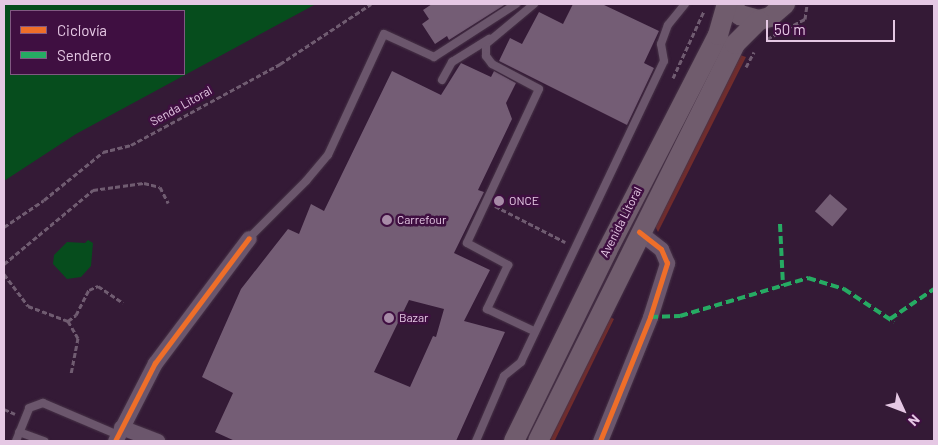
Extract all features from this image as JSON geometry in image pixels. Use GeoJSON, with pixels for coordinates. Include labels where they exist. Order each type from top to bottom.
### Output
{"type":"FeatureCollection","features":[{"type":"Feature","properties":{"kind":"main road"},"geometry":{"type":"LineString","coordinates":[[728,4],[740,15],[759,20]]}},
{"type":"Feature","properties":{"kind":"main road","name":"Avenida Litoral"},"geometry":{"type":"LineString","coordinates":[[514,441],[606,251],[718,35],[728,4]]}},
{"type":"Feature","properties":{"kind":"main road","name":"Avenida Litoral"},"geometry":{"type":"LineString","coordinates":[[538,441],[640,232],[735,44],[759,20],[770,17],[785,4]]}},
{"type":"Feature","properties":{"kind":"street"},"geometry":{"type":"LineString","coordinates":[[600,441],[650,317],[666,263],[661,248],[640,232]]}},
{"type":"Feature","properties":{"kind":"street"},"geometry":{"type":"LineString","coordinates":[[156,441],[118,434],[155,363],[249,238]]}},
{"type":"Feature","properties":{"kind":"lane"},"geometry":{"type":"LineString","coordinates":[[249,238],[306,181],[328,155],[384,34],[434,57],[516,4]]}},
{"type":"Feature","properties":{"kind":"lane"},"geometry":{"type":"LineString","coordinates":[[534,4],[486,44],[486,56],[492,64],[539,89],[466,243],[508,265],[487,309],[534,332]]}},
{"type":"Feature","properties":{"kind":"lane"},"geometry":{"type":"LineString","coordinates":[[476,441],[504,376],[521,362],[664,61],[661,44],[668,26],[685,4]]}},
{"type":"Feature","properties":{"kind":"lane"},"geometry":{"type":"LineString","coordinates":[[442,80],[457,58],[495,36]]}},
{"type":"Feature","properties":{"kind":"lane"},"geometry":{"type":"LineString","coordinates":[[16,441],[29,408],[43,403],[118,434]]}},
{"type":"Feature","properties":{"kind":"lane"},"geometry":{"type":"LineString","coordinates":[[19,432],[44,441]]}},
{"type":"Feature","properties":{"kind":"path"},"geometry":{"type":"LineString","coordinates":[[759,44],[805,18],[807,4]]}},
{"type":"Feature","properties":{"kind":"path"},"geometry":{"type":"LineString","coordinates":[[744,71],[756,49]]}},
{"type":"Feature","properties":{"kind":"path"},"geometry":{"type":"LineString","coordinates":[[4,264],[94,190],[144,183],[160,187],[168,203]]}},
{"type":"Feature","properties":{"kind":"path"},"geometry":{"type":"LineString","coordinates":[[486,202],[575,246]]}},
{"type":"Feature","properties":{"kind":"path"},"geometry":{"type":"LineString","coordinates":[[4,274],[28,306],[68,321],[78,338],[71,374]]}},
{"type":"Feature","properties":{"kind":"path"},"geometry":{"type":"LineString","coordinates":[[68,321],[76,315],[90,290],[98,286],[123,303]]}},
{"type":"Feature","properties":{"kind":"shaded area"},"geometry":{"type":"Polygon","coordinates":[[[4,4],[316,4],[185,75],[185,10],[10,10],[10,75],[185,75],[76,134],[4,181],[4,4]]]}},
{"type":"Feature","properties":{"kind":"shaded area"},"geometry":{"type":"Polygon","coordinates":[[[740,55],[746,57],[658,232],[655,226],[740,55]]]}},
{"type":"Feature","properties":{"kind":"shaded area"},"geometry":{"type":"Polygon","coordinates":[[[88,240],[93,243],[91,266],[81,277],[67,279],[53,264],[54,255],[67,242],[85,243],[88,240]]]}},
{"type":"Feature","properties":{"kind":"shaded area"},"geometry":{"type":"Polygon","coordinates":[[[606,315],[614,319],[554,441],[546,437],[606,315]]]}},
{"type":"Feature","properties":{"kind":"building"},"geometry":{"type":"Polygon","coordinates":[[[432,4],[506,4],[449,40],[447,36],[435,44],[422,24],[429,19],[423,10],[432,4]]]}},
{"type":"Feature","properties":{"kind":"building"},"geometry":{"type":"Polygon","coordinates":[[[573,4],[602,4],[659,31],[644,63],[654,68],[627,125],[499,61],[510,38],[522,44],[539,12],[563,24],[573,4]]]}},
{"type":"Feature","properties":{"kind":"building","name":"Carrefour"},"geometry":{"type":"Polygon","coordinates":[[[461,63],[491,77],[494,71],[516,83],[506,103],[512,119],[478,190],[484,192],[454,253],[490,270],[464,321],[505,332],[456,441],[235,441],[215,432],[233,393],[202,377],[241,289],[288,229],[299,234],[311,204],[324,211],[392,71],[441,95],[461,63]],[[409,300],[374,372],[410,387],[433,336],[436,337],[444,309],[409,300]]]}},
{"type":"Feature","properties":{"kind":"building"},"geometry":{"type":"Polygon","coordinates":[[[830,194],[847,209],[832,226],[815,211],[830,194]]]}},
{"type":"Feature","properties":{"kind":"marked path"},"geometry":{"type":"LineString","coordinates":[[780,224],[783,286]]}},
{"type":"Feature","properties":{"kind":"marked path"},"geometry":{"type":"LineString","coordinates":[[650,317],[680,316],[808,278],[844,289],[894,322]]}},
{"type":"Feature","properties":{"kind":"marked path"},"geometry":{"type":"LineString","coordinates":[[890,319],[934,289]]}},
{"type":"Feature","properties":{"kind":"cycle path"},"geometry":{"type":"LineString","coordinates":[[600,441],[650,317],[667,263],[661,249],[639,232]]}},
{"type":"Feature","properties":{"kind":"cycle path"},"geometry":{"type":"LineString","coordinates":[[115,441],[155,363],[249,238]]}},
{"type":"Feature","properties":{"kind":"place","name":"ONCE"},"geometry":{"type":"Point","coordinates":[499,201]}},
{"type":"Feature","properties":{"kind":"place","name":"Carrefour"},"geometry":{"type":"Point","coordinates":[387,220]}},
{"type":"Feature","properties":{"kind":"place","name":"Bazar"},"geometry":{"type":"Point","coordinates":[389,318]}}]}
